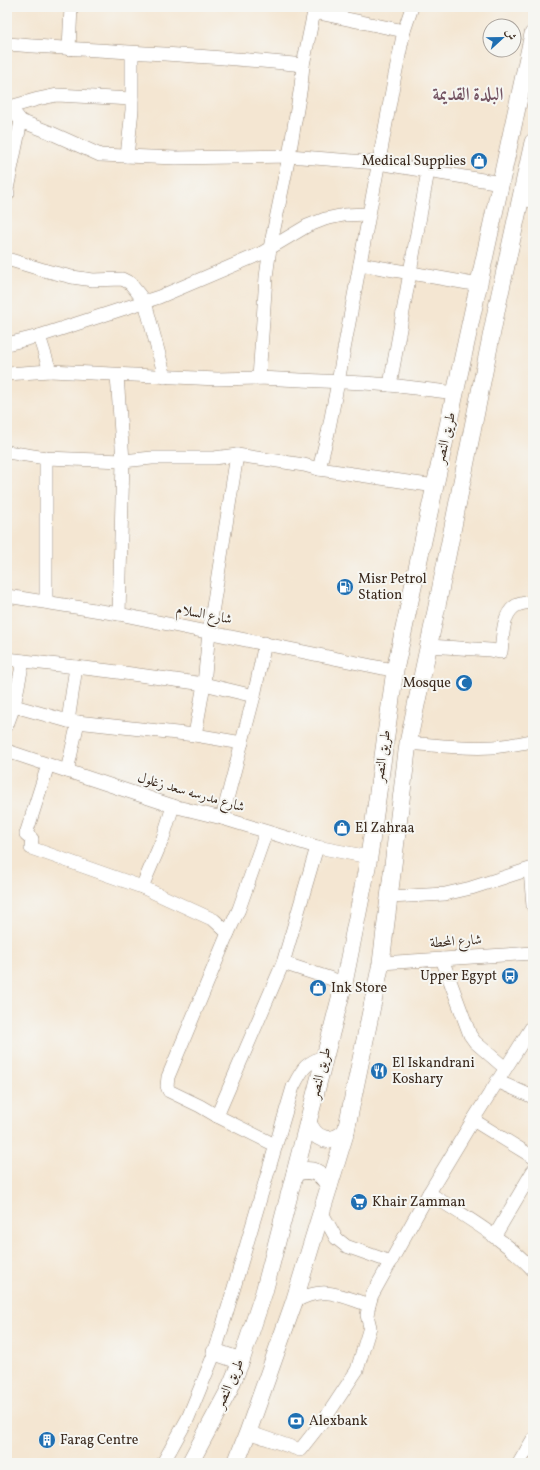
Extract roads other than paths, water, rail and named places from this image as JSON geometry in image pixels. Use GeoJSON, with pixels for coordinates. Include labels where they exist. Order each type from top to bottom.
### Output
{"type":"FeatureCollection","features":[{"type":"Feature","properties":{"kind":"main road","name":"طريق النصر"},"geometry":{"type":"LineString","coordinates":[[190,1463],[229,1390],[241,1361],[264,1292],[344,983],[369,857],[395,670],[533,34]]}},
{"type":"Feature","properties":{"kind":"main road","name":"طريق النصر"},"geometry":{"type":"LineString","coordinates":[[240,1461],[248,1432],[294,1302],[346,1131],[381,964],[408,743],[481,386],[527,200],[533,142]]}},
{"type":"Feature","properties":{"kind":"main road"},"geometry":{"type":"LineString","coordinates":[[308,1122],[315,1134],[328,1140],[335,1139],[346,1131]]}},
{"type":"Feature","properties":{"kind":"main road"},"geometry":{"type":"LineString","coordinates":[[295,1173],[302,1170],[316,1171],[322,1175],[330,1187]]}},
{"type":"Feature","properties":{"kind":"main road"},"geometry":{"type":"LineString","coordinates":[[215,1352],[241,1361]]}},
{"type":"Feature","properties":{"kind":"street"},"geometry":{"type":"LineString","coordinates":[[69,49],[71,7]]}},
{"type":"Feature","properties":{"kind":"street"},"geometry":{"type":"LineString","coordinates":[[320,469],[338,382],[368,214],[404,31],[412,7]]}},
{"type":"Feature","properties":{"kind":"street"},"geometry":{"type":"LineString","coordinates":[[259,378],[266,277],[270,248],[289,156],[301,86],[303,65],[315,9],[404,31]]}},
{"type":"Feature","properties":{"kind":"street"},"geometry":{"type":"LineString","coordinates":[[7,44],[132,53],[250,59],[303,65]]}},
{"type":"Feature","properties":{"kind":"street"},"geometry":{"type":"LineString","coordinates":[[127,156],[131,128],[132,53]]}},
{"type":"Feature","properties":{"kind":"street"},"geometry":{"type":"LineString","coordinates":[[132,99],[57,95],[38,98],[8,106],[21,121],[100,155],[176,158],[289,156],[378,163],[501,183]]}},
{"type":"Feature","properties":{"kind":"street"},"geometry":{"type":"LineString","coordinates":[[8,194],[7,189],[21,121]]}},
{"type":"Feature","properties":{"kind":"street"},"geometry":{"type":"LineString","coordinates":[[390,384],[428,171]]}},
{"type":"Feature","properties":{"kind":"street"},"geometry":{"type":"LineString","coordinates":[[7,344],[39,336],[166,294],[270,248],[308,226],[325,219],[344,215],[368,214]]}},
{"type":"Feature","properties":{"kind":"street"},"geometry":{"type":"LineString","coordinates":[[7,259],[72,277],[93,280],[122,279],[130,283],[145,302],[165,377]]}},
{"type":"Feature","properties":{"kind":"street"},"geometry":{"type":"LineString","coordinates":[[360,264],[479,285]]}},
{"type":"Feature","properties":{"kind":"street"},"geometry":{"type":"LineString","coordinates":[[39,336],[50,372]]}},
{"type":"Feature","properties":{"kind":"street"},"geometry":{"type":"LineString","coordinates":[[7,374],[50,372],[217,379],[259,378],[390,384],[456,393]]}},
{"type":"Feature","properties":{"kind":"street"},"geometry":{"type":"LineString","coordinates":[[117,375],[122,461],[120,614]]}},
{"type":"Feature","properties":{"kind":"street"},"geometry":{"type":"LineString","coordinates":[[7,452],[46,458],[122,461],[152,458],[214,458],[237,455],[434,486]]}},
{"type":"Feature","properties":{"kind":"street"},"geometry":{"type":"LineString","coordinates":[[195,735],[204,684],[209,632],[237,455]]}},
{"type":"Feature","properties":{"kind":"street"},"geometry":{"type":"LineString","coordinates":[[46,458],[46,602]]}},
{"type":"Feature","properties":{"kind":"street","name":"شارع السلام"},"geometry":{"type":"LineString","coordinates":[[7,596],[120,614],[395,670]]}},
{"type":"Feature","properties":{"kind":"street"},"geometry":{"type":"LineString","coordinates":[[429,646],[501,652],[506,619],[510,611],[515,606],[533,602]]}},
{"type":"Feature","properties":{"kind":"street"},"geometry":{"type":"LineString","coordinates":[[222,818],[254,696],[265,643]]}},
{"type":"Feature","properties":{"kind":"street"},"geometry":{"type":"LineString","coordinates":[[7,659],[204,684],[254,696]]}},
{"type":"Feature","properties":{"kind":"street"},"geometry":{"type":"LineString","coordinates":[[7,725],[14,706],[23,661]]}},
{"type":"Feature","properties":{"kind":"street"},"geometry":{"type":"LineString","coordinates":[[67,771],[73,722],[76,667]]}},
{"type":"Feature","properties":{"kind":"street"},"geometry":{"type":"LineString","coordinates":[[14,706],[73,722],[195,735],[242,743]]}},
{"type":"Feature","properties":{"kind":"street"},"geometry":{"type":"LineString","coordinates":[[408,743],[477,748],[533,741]]}},
{"type":"Feature","properties":{"kind":"street","name":"شارع مدرسه سعد زغلول"},"geometry":{"type":"LineString","coordinates":[[7,750],[173,806],[222,818],[317,847],[369,857]]}},
{"type":"Feature","properties":{"kind":"street"},"geometry":{"type":"LineString","coordinates":[[48,765],[26,834],[32,839],[31,848],[142,887],[214,920],[228,933]]}},
{"type":"Feature","properties":{"kind":"street"},"geometry":{"type":"LineString","coordinates":[[142,887],[163,838],[173,806]]}},
{"type":"Feature","properties":{"kind":"street"},"geometry":{"type":"LineString","coordinates":[[266,832],[239,909],[168,1077],[167,1086],[169,1091],[275,1145]]}},
{"type":"Feature","properties":{"kind":"street"},"geometry":{"type":"LineString","coordinates":[[217,1116],[283,963],[317,847]]}},
{"type":"Feature","properties":{"kind":"street"},"geometry":{"type":"LineString","coordinates":[[390,896],[445,894],[478,887],[532,869],[533,906]]}},
{"type":"Feature","properties":{"kind":"street","name":"شارع المحطة"},"geometry":{"type":"LineString","coordinates":[[381,964],[533,953]]}},
{"type":"Feature","properties":{"kind":"street"},"geometry":{"type":"LineString","coordinates":[[442,959],[470,1035],[480,1047],[505,1068]]}},
{"type":"Feature","properties":{"kind":"street"},"geometry":{"type":"LineString","coordinates":[[283,963],[344,983]]}},
{"type":"Feature","properties":{"kind":"street"},"geometry":{"type":"LineString","coordinates":[[248,1432],[300,1450],[326,1417],[357,1370],[370,1327],[367,1315],[372,1295],[429,1193],[533,1025]]}},
{"type":"Feature","properties":{"kind":"street"},"geometry":{"type":"LineString","coordinates":[[163,1463],[188,1418],[215,1352],[293,1086],[303,1068],[311,1062],[326,1055]]}},
{"type":"Feature","properties":{"kind":"street"},"geometry":{"type":"LineString","coordinates":[[497,1081],[533,1098]]}},
{"type":"Feature","properties":{"kind":"street"},"geometry":{"type":"LineString","coordinates":[[473,1120],[533,1157]]}},
{"type":"Feature","properties":{"kind":"street"},"geometry":{"type":"LineString","coordinates":[[494,1236],[533,1171]]}},
{"type":"Feature","properties":{"kind":"street"},"geometry":{"type":"LineString","coordinates":[[429,1193],[494,1236],[526,1262],[533,1270]]}},
{"type":"Feature","properties":{"kind":"street"},"geometry":{"type":"LineString","coordinates":[[322,1213],[336,1238],[346,1246],[391,1262]]}},
{"type":"Feature","properties":{"kind":"street"},"geometry":{"type":"LineString","coordinates":[[294,1302],[306,1295],[318,1292],[330,1292],[369,1305]]}},
{"type":"Feature","properties":{"kind":"street"},"geometry":{"type":"LineString","coordinates":[[519,1463],[533,1439]]}},
{"type":"Feature","properties":{"kind":"place","name":"Medical Supplies"},"geometry":{"type":"Point","coordinates":[479,161]}},
{"type":"Feature","properties":{"kind":"place","name":"Misr Petrol Station"},"geometry":{"type":"Point","coordinates":[345,587]}},
{"type":"Feature","properties":{"kind":"place","name":"Mosque"},"geometry":{"type":"Point","coordinates":[464,683]}},
{"type":"Feature","properties":{"kind":"place","name":"El Zahraa"},"geometry":{"type":"Point","coordinates":[342,828]}},
{"type":"Feature","properties":{"kind":"place","name":"Upper Egypt"},"geometry":{"type":"Point","coordinates":[510,976]}},
{"type":"Feature","properties":{"kind":"place","name":"Ink Store"},"geometry":{"type":"Point","coordinates":[318,988]}},
{"type":"Feature","properties":{"kind":"place","name":"El Iskandrani Koshary"},"geometry":{"type":"Point","coordinates":[379,1071]}},
{"type":"Feature","properties":{"kind":"place","name":"Khair Zamman"},"geometry":{"type":"Point","coordinates":[359,1202]}},
{"type":"Feature","properties":{"kind":"place","name":"Alexbank"},"geometry":{"type":"Point","coordinates":[296,1421]}},
{"type":"Feature","properties":{"kind":"place","name":"Farag Centre"},"geometry":{"type":"Point","coordinates":[47,1440]}},
{"type":"Feature","properties":{"kind":"district","name":"البلدة القديمة"},"geometry":{"type":"Point","coordinates":[468,95]}}]}
